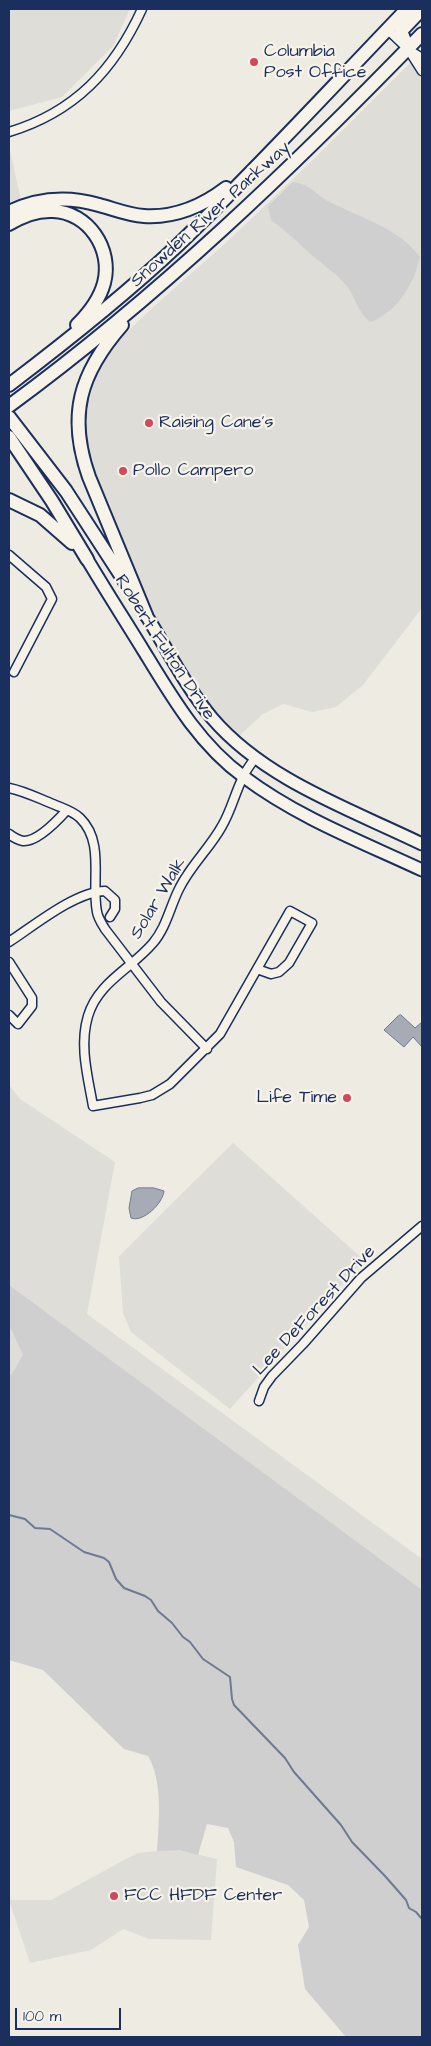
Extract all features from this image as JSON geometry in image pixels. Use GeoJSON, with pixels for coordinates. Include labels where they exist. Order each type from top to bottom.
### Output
{"type":"FeatureCollection","features":[{"type":"Feature","properties":{"kind":"main road","name":"Snowden River Parkway"},"geometry":{"type":"LineString","coordinates":[[9,385],[129,289],[177,246],[407,9]]}},
{"type":"Feature","properties":{"kind":"main road"},"geometry":{"type":"LineString","coordinates":[[408,49],[401,31],[422,9]]}},
{"type":"Feature","properties":{"kind":"main road","name":"Snowden River Parkway"},"geometry":{"type":"LineString","coordinates":[[14,402],[90,344],[189,261],[302,155],[422,34]]}},
{"type":"Feature","properties":{"kind":"main road"},"geometry":{"type":"LineString","coordinates":[[9,212],[38,202],[68,199],[97,204],[133,214],[157,216],[179,213],[212,199],[279,143]]}},
{"type":"Feature","properties":{"kind":"main road"},"geometry":{"type":"LineString","coordinates":[[9,224],[24,216],[40,211],[64,213],[81,221],[90,228],[104,251],[106,271],[100,294],[80,322],[40,361]]}},
{"type":"Feature","properties":{"kind":"main road"},"geometry":{"type":"LineString","coordinates":[[146,615],[84,462],[79,436],[80,409],[85,382],[99,354],[123,325],[189,261]]}},
{"type":"Feature","properties":{"kind":"main road"},"geometry":{"type":"LineString","coordinates":[[9,418],[66,491],[146,615]]}},
{"type":"Feature","properties":{"kind":"main road"},"geometry":{"type":"LineString","coordinates":[[9,437],[52,501],[87,559]]}},
{"type":"Feature","properties":{"kind":"main road"},"geometry":{"type":"LineString","coordinates":[[9,500],[40,515],[63,533],[87,559]]}},
{"type":"Feature","properties":{"kind":"street"},"geometry":{"type":"LineString","coordinates":[[9,132],[23,128],[53,113],[90,87],[107,69],[124,44],[142,9]]}},
{"type":"Feature","properties":{"kind":"street"},"geometry":{"type":"LineString","coordinates":[[387,29],[408,49],[422,58]]}},
{"type":"Feature","properties":{"kind":"street"},"geometry":{"type":"LineString","coordinates":[[408,49],[422,71]]}},
{"type":"Feature","properties":{"kind":"street"},"geometry":{"type":"LineString","coordinates":[[9,555],[46,587],[52,599],[14,672]]}},
{"type":"Feature","properties":{"kind":"street","name":"Robert Fulton Drive"},"geometry":{"type":"LineString","coordinates":[[87,559],[177,707],[195,731],[243,777],[299,812],[422,870]]}},
{"type":"Feature","properties":{"kind":"street","name":"Robert Fulton Drive"},"geometry":{"type":"LineString","coordinates":[[146,615],[196,696],[212,718],[235,742],[255,758],[293,782],[422,844]]}},
{"type":"Feature","properties":{"kind":"street","name":"Solar Walk"},"geometry":{"type":"LineString","coordinates":[[207,1049],[170,1084],[152,1095],[93,1106],[84,1052],[84,1036],[88,1016],[102,989],[148,949],[159,935],[180,888],[227,818],[243,777],[255,758]]}},
{"type":"Feature","properties":{"kind":"street"},"geometry":{"type":"LineString","coordinates":[[9,788],[26,793],[80,817],[93,840],[95,892],[99,919],[105,930],[130,965],[171,1014],[207,1049],[220,1034],[290,911],[312,923],[284,968],[271,974],[258,969]]}},
{"type":"Feature","properties":{"kind":"street"},"geometry":{"type":"LineString","coordinates":[[9,834],[17,840],[31,840],[56,823],[67,810]]}},
{"type":"Feature","properties":{"kind":"street"},"geometry":{"type":"LineString","coordinates":[[9,942],[75,900],[95,892],[105,891],[115,900],[115,909],[110,917]]}},
{"type":"Feature","properties":{"kind":"street"},"geometry":{"type":"LineString","coordinates":[[9,962],[32,998],[32,1006],[18,1024],[9,1015]]}},
{"type":"Feature","properties":{"kind":"street","name":"Lee DeForest Drive"},"geometry":{"type":"LineString","coordinates":[[260,1401],[264,1387],[272,1376],[303,1344],[360,1278],[422,1226]]}},
{"type":"Feature","properties":{"kind":"shaded area"},"geometry":{"type":"Polygon","coordinates":[[[9,9],[130,9],[113,46],[62,97],[9,111],[9,9]]]}},
{"type":"Feature","properties":{"kind":"shaded area"},"geometry":{"type":"Polygon","coordinates":[[[422,51],[422,608],[363,685],[336,707],[312,712],[283,704],[263,714],[239,736],[215,711],[198,688],[151,609],[89,460],[85,421],[88,397],[98,369],[119,340],[228,241],[315,158],[422,51]]]}},
{"type":"Feature","properties":{"kind":"shaded area"},"geometry":{"type":"Polygon","coordinates":[[[9,146],[21,200],[9,205],[9,146]]]}},
{"type":"Feature","properties":{"kind":"shaded area"},"geometry":{"type":"Polygon","coordinates":[[[293,182],[308,187],[326,200],[389,230],[411,246],[420,257],[409,287],[389,311],[371,322],[363,314],[349,289],[340,279],[271,220],[268,206],[293,182]]]}},
{"type":"Feature","properties":{"kind":"shaded area"},"geometry":{"type":"Polygon","coordinates":[[[401,1015],[415,1028],[422,1022],[422,1047],[413,1037],[404,1047],[384,1030],[401,1015]]]}},
{"type":"Feature","properties":{"kind":"shaded area"},"geometry":{"type":"Polygon","coordinates":[[[9,1085],[20,1099],[115,1162],[87,1314],[422,1559],[422,1596],[70,1403],[9,1375],[9,1085]]]}},
{"type":"Feature","properties":{"kind":"shaded area"},"geometry":{"type":"Polygon","coordinates":[[[233,1143],[364,1260],[230,1409],[131,1332],[123,1313],[119,1256],[233,1143]]]}},
{"type":"Feature","properties":{"kind":"shaded area"},"geometry":{"type":"Polygon","coordinates":[[[138,1188],[154,1188],[164,1191],[160,1201],[152,1211],[141,1218],[131,1218],[129,1208],[132,1191],[138,1188]]]}},
{"type":"Feature","properties":{"kind":"shaded area"},"geometry":{"type":"Polygon","coordinates":[[[9,1285],[422,1590],[422,2037],[346,2037],[305,1989],[298,1945],[309,1927],[304,1900],[288,1885],[236,1867],[234,1842],[228,1828],[207,1824],[198,1855],[179,1850],[157,1851],[158,1789],[153,1766],[148,1756],[124,1749],[43,1670],[9,1660],[9,1375],[11,1375],[23,1355],[9,1324],[9,1285]]]}},
{"type":"Feature","properties":{"kind":"shaded area"},"geometry":{"type":"Polygon","coordinates":[[[179,1850],[217,1859],[211,1940],[149,1939],[123,1929],[91,1950],[30,1963],[9,1900],[51,1900],[137,1853],[179,1850]]]}},
{"type":"Feature","properties":{"kind":"waterway"},"geometry":{"type":"LineString","coordinates":[[9,1515],[25,1519],[35,1528],[50,1529],[84,1552],[104,1558],[109,1562],[116,1579],[124,1588],[151,1600],[158,1611],[190,1642],[203,1659],[230,1677],[234,1705],[285,1758],[294,1772],[341,1825],[352,1842],[406,1900],[409,1908],[422,1919]]}},
{"type":"Feature","properties":{"kind":"place","name":"Columbia Post Office"},"geometry":{"type":"Point","coordinates":[254,62]}},
{"type":"Feature","properties":{"kind":"place","name":"Raising Cane's"},"geometry":{"type":"Point","coordinates":[149,423]}},
{"type":"Feature","properties":{"kind":"place","name":"Pollo Campero"},"geometry":{"type":"Point","coordinates":[123,471]}},
{"type":"Feature","properties":{"kind":"place","name":"Life Time"},"geometry":{"type":"Point","coordinates":[347,1098]}},
{"type":"Feature","properties":{"kind":"place","name":"FCC HFDF Center"},"geometry":{"type":"Point","coordinates":[114,1896]}}]}
